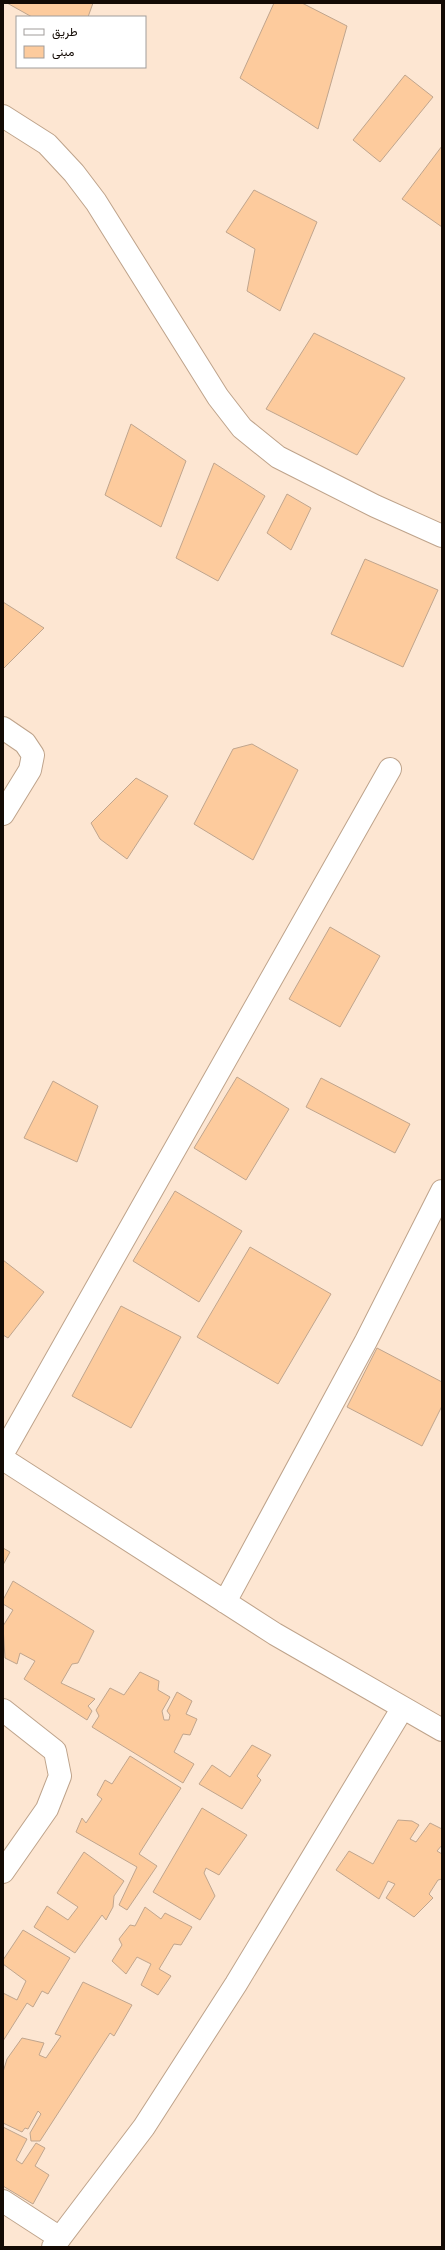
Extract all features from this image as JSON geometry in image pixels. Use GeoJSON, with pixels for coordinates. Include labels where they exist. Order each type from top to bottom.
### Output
{"type":"FeatureCollection","features":[{"type":"Feature","properties":{"kind":"street"},"geometry":{"type":"LineString","coordinates":[[3,116],[47,144],[74,173],[96,202],[218,397],[242,428],[278,457],[375,506],[442,536]]}},
{"type":"Feature","properties":{"kind":"street"},"geometry":{"type":"LineString","coordinates":[[3,728],[24,744],[32,755],[30,770],[3,814]]}},
{"type":"Feature","properties":{"kind":"street"},"geometry":{"type":"LineString","coordinates":[[3,1453],[390,769]]}},
{"type":"Feature","properties":{"kind":"street"},"geometry":{"type":"LineString","coordinates":[[225,1602],[366,1341],[442,1191]]}},
{"type":"Feature","properties":{"kind":"street"},"geometry":{"type":"LineString","coordinates":[[3,1459],[275,1634],[402,1709],[442,1730]]}},
{"type":"Feature","properties":{"kind":"street"},"geometry":{"type":"LineString","coordinates":[[3,2201],[56,2242],[144,2127],[211,2023],[402,1709]]}},
{"type":"Feature","properties":{"kind":"street"},"geometry":{"type":"LineString","coordinates":[[3,1710],[55,1751],[60,1776],[47,1809],[3,1872]]}},
{"type":"Feature","properties":{"kind":"building"},"geometry":{"type":"Polygon","coordinates":[[[7,3],[93,3],[88,16],[30,16],[7,3]]]}},
{"type":"Feature","properties":{"kind":"building"},"geometry":{"type":"Polygon","coordinates":[[[274,3],[302,3],[347,26],[318,129],[240,78],[274,3]]]}},
{"type":"Feature","properties":{"kind":"building"},"geometry":{"type":"Polygon","coordinates":[[[405,75],[433,97],[380,162],[353,140],[405,75]]]}},
{"type":"Feature","properties":{"kind":"building"},"geometry":{"type":"Polygon","coordinates":[[[442,146],[442,227],[402,199],[442,146]]]}},
{"type":"Feature","properties":{"kind":"building"},"geometry":{"type":"Polygon","coordinates":[[[254,190],[317,222],[280,311],[247,291],[255,249],[226,232],[254,190]]]}},
{"type":"Feature","properties":{"kind":"building"},"geometry":{"type":"Polygon","coordinates":[[[314,333],[405,378],[357,455],[266,409],[314,333]]]}},
{"type":"Feature","properties":{"kind":"building"},"geometry":{"type":"Polygon","coordinates":[[[131,424],[186,461],[161,527],[105,495],[131,424]]]}},
{"type":"Feature","properties":{"kind":"building"},"geometry":{"type":"Polygon","coordinates":[[[214,463],[265,496],[218,581],[176,558],[214,463]]]}},
{"type":"Feature","properties":{"kind":"building"},"geometry":{"type":"Polygon","coordinates":[[[287,494],[311,508],[291,550],[267,533],[287,494]]]}},
{"type":"Feature","properties":{"kind":"building"},"geometry":{"type":"Polygon","coordinates":[[[365,559],[438,590],[403,667],[331,634],[365,559]]]}},
{"type":"Feature","properties":{"kind":"building"},"geometry":{"type":"Polygon","coordinates":[[[3,602],[44,628],[3,669],[3,602]]]}},
{"type":"Feature","properties":{"kind":"building"},"geometry":{"type":"Polygon","coordinates":[[[252,744],[298,770],[253,860],[194,824],[233,749],[252,744]]]}},
{"type":"Feature","properties":{"kind":"building"},"geometry":{"type":"Polygon","coordinates":[[[136,778],[168,796],[127,859],[100,839],[91,823],[136,778]]]}},
{"type":"Feature","properties":{"kind":"building"},"geometry":{"type":"Polygon","coordinates":[[[330,927],[380,956],[340,1027],[289,999],[330,927]]]}},
{"type":"Feature","properties":{"kind":"building"},"geometry":{"type":"Polygon","coordinates":[[[237,1077],[289,1109],[246,1180],[194,1148],[237,1077]]]}},
{"type":"Feature","properties":{"kind":"building"},"geometry":{"type":"Polygon","coordinates":[[[321,1078],[410,1124],[395,1153],[306,1107],[321,1078]]]}},
{"type":"Feature","properties":{"kind":"building"},"geometry":{"type":"Polygon","coordinates":[[[53,1081],[98,1106],[77,1162],[24,1138],[53,1081]]]}},
{"type":"Feature","properties":{"kind":"building"},"geometry":{"type":"Polygon","coordinates":[[[175,1191],[242,1231],[199,1302],[133,1261],[175,1191]]]}},
{"type":"Feature","properties":{"kind":"building"},"geometry":{"type":"Polygon","coordinates":[[[250,1247],[331,1294],[278,1384],[197,1337],[250,1247]]]}},
{"type":"Feature","properties":{"kind":"building"},"geometry":{"type":"Polygon","coordinates":[[[3,1260],[44,1292],[8,1338],[3,1335],[3,1260]]]}},
{"type":"Feature","properties":{"kind":"building"},"geometry":{"type":"Polygon","coordinates":[[[121,1306],[181,1337],[131,1428],[72,1396],[121,1306]]]}},
{"type":"Feature","properties":{"kind":"building"},"geometry":{"type":"Polygon","coordinates":[[[377,1348],[442,1382],[442,1406],[422,1446],[347,1407],[377,1348]]]}},
{"type":"Feature","properties":{"kind":"building"},"geometry":{"type":"Polygon","coordinates":[[[3,1548],[10,1552],[3,1565],[3,1548]]]}},
{"type":"Feature","properties":{"kind":"building"},"geometry":{"type":"Polygon","coordinates":[[[13,1581],[94,1631],[78,1663],[72,1664],[61,1683],[95,1699],[88,1706],[92,1711],[87,1720],[24,1679],[35,1661],[20,1653],[17,1664],[5,1658],[3,1626],[13,1610],[3,1604],[3,1600],[13,1581]]]}},
{"type":"Feature","properties":{"kind":"building"},"geometry":{"type":"Polygon","coordinates":[[[140,1672],[159,1681],[158,1690],[170,1697],[162,1711],[164,1720],[169,1720],[170,1715],[167,1711],[177,1692],[192,1701],[186,1714],[197,1719],[190,1735],[183,1734],[174,1752],[194,1764],[183,1783],[92,1727],[99,1716],[96,1710],[110,1688],[124,1695],[140,1672]]]}},
{"type":"Feature","properties":{"kind":"building"},"geometry":{"type":"Polygon","coordinates":[[[252,1745],[271,1755],[257,1776],[261,1780],[242,1809],[199,1784],[212,1765],[230,1777],[252,1745]]]}},
{"type":"Feature","properties":{"kind":"building"},"geometry":{"type":"Polygon","coordinates":[[[130,1756],[181,1788],[139,1854],[157,1866],[127,1910],[119,1905],[137,1867],[76,1832],[82,1818],[86,1823],[102,1799],[97,1795],[105,1780],[112,1784],[130,1756]]]}},
{"type":"Feature","properties":{"kind":"building"},"geometry":{"type":"Polygon","coordinates":[[[202,1808],[247,1835],[219,1875],[206,1868],[204,1873],[215,1896],[200,1920],[153,1892],[202,1808]]]}},
{"type":"Feature","properties":{"kind":"building"},"geometry":{"type":"Polygon","coordinates":[[[398,1820],[412,1821],[419,1825],[410,1839],[416,1842],[430,1823],[442,1829],[442,1845],[437,1851],[442,1854],[442,1879],[438,1880],[429,1894],[433,1898],[414,1917],[386,1898],[395,1884],[388,1881],[379,1899],[336,1870],[349,1851],[373,1864],[398,1820]]]}},
{"type":"Feature","properties":{"kind":"building"},"geometry":{"type":"Polygon","coordinates":[[[84,1852],[124,1881],[114,1896],[113,1907],[106,1920],[102,1915],[75,1953],[34,1927],[47,1906],[68,1920],[78,1907],[57,1893],[84,1852]]]}},
{"type":"Feature","properties":{"kind":"building"},"geometry":{"type":"Polygon","coordinates":[[[145,1907],[161,1919],[165,1913],[192,1927],[181,1945],[174,1944],[159,1969],[171,1976],[158,1995],[141,1985],[151,1964],[137,1957],[126,1974],[112,1961],[122,1945],[119,1939],[130,1925],[135,1926],[145,1907]]]}},
{"type":"Feature","properties":{"kind":"building"},"geometry":{"type":"Polygon","coordinates":[[[23,1930],[70,1958],[48,1994],[42,1991],[33,2007],[27,2003],[3,2041],[3,1993],[17,2000],[26,1981],[3,1964],[3,1960],[23,1930]]]}},
{"type":"Feature","properties":{"kind":"building"},"geometry":{"type":"Polygon","coordinates":[[[83,1982],[132,2005],[114,2036],[110,2033],[40,2141],[31,2141],[30,2133],[41,2114],[38,2111],[28,2129],[25,2128],[22,2132],[3,2123],[3,2072],[7,2059],[22,2038],[44,2043],[39,2055],[46,2058],[61,2036],[55,2034],[83,1982]]]}},
{"type":"Feature","properties":{"kind":"building"},"geometry":{"type":"Polygon","coordinates":[[[3,2127],[27,2139],[16,2160],[22,2164],[36,2143],[45,2148],[35,2166],[49,2175],[33,2204],[3,2186],[3,2127]]]}}]}
